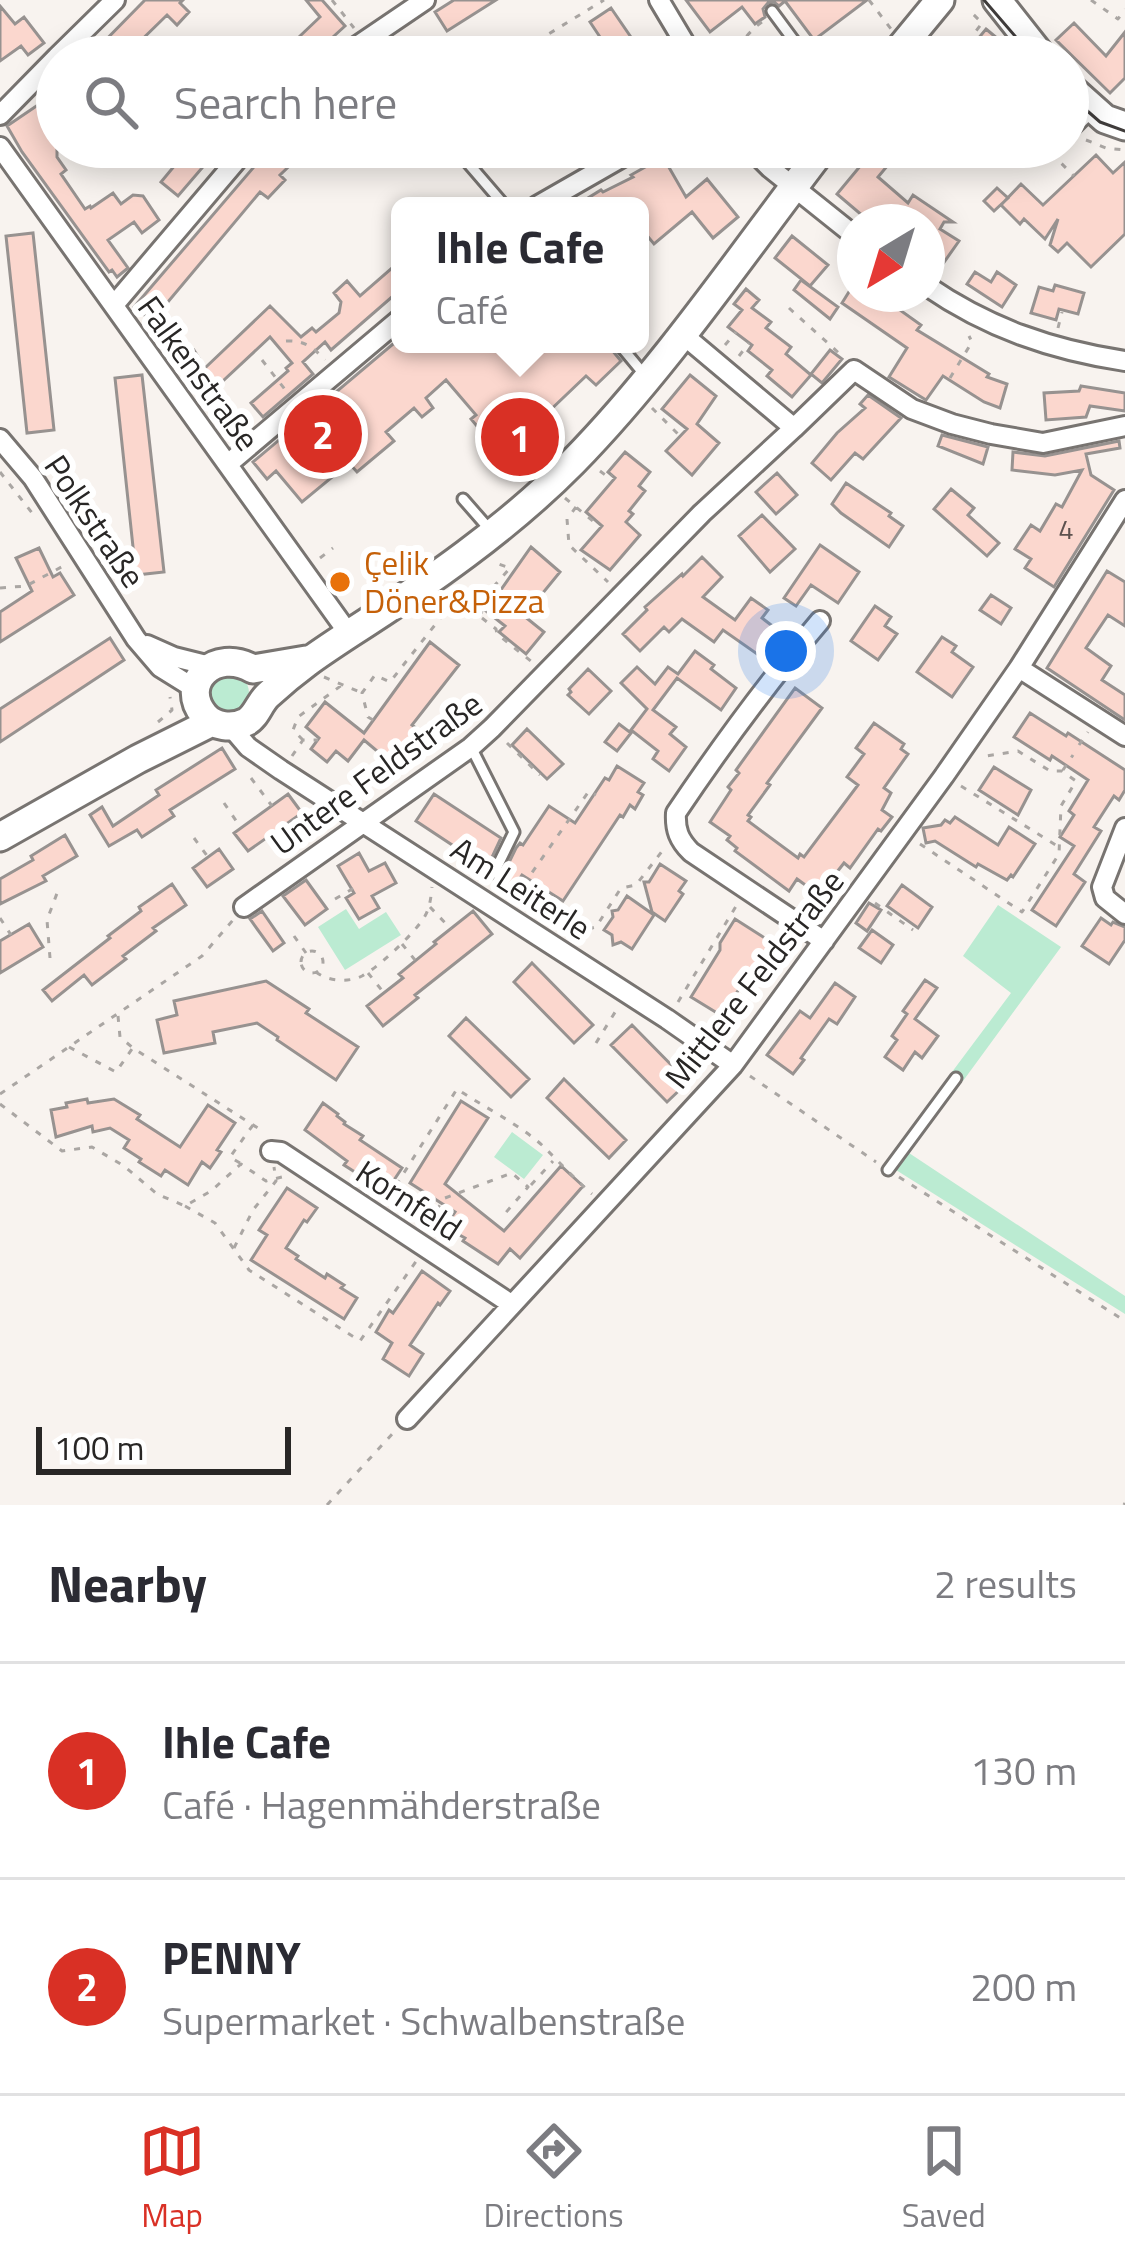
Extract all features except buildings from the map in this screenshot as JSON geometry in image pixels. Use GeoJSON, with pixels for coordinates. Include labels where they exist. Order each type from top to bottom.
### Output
{"type":"FeatureCollection","features":[{"type":"Feature","properties":{"kind":"street"},"geometry":{"type":"LineString","coordinates":[[78,36],[115,0]]}},
{"type":"Feature","properties":{"kind":"street"},"geometry":{"type":"LineString","coordinates":[[372,36],[424,0]]}},
{"type":"Feature","properties":{"kind":"street"},"geometry":{"type":"LineString","coordinates":[[658,0],[680,36]]}},
{"type":"Feature","properties":{"kind":"street"},"geometry":{"type":"LineString","coordinates":[[910,36],[940,0]]}},
{"type":"Feature","properties":{"kind":"street"},"geometry":{"type":"LineString","coordinates":[[982,6],[1017,36]]}},
{"type":"Feature","properties":{"kind":"street"},"geometry":{"type":"LineString","coordinates":[[0,115],[36,78]]}},
{"type":"Feature","properties":{"kind":"street"},"geometry":{"type":"LineString","coordinates":[[1089,121],[1125,126]]}},
{"type":"Feature","properties":{"kind":"street","name":"Falkenstraße"},"geometry":{"type":"LineString","coordinates":[[0,147],[349,634]]}},
{"type":"Feature","properties":{"kind":"street"},"geometry":{"type":"LineString","coordinates":[[114,305],[230,168]]}},
{"type":"Feature","properties":{"kind":"street"},"geometry":{"type":"LineString","coordinates":[[553,197],[603,168]]}},
{"type":"Feature","properties":{"kind":"street"},"geometry":{"type":"LineString","coordinates":[[770,168],[837,221]]}},
{"type":"Feature","properties":{"kind":"street"},"geometry":{"type":"LineString","coordinates":[[223,704],[312,668],[349,634],[493,532],[569,466],[647,377],[808,168]]}},
{"type":"Feature","properties":{"kind":"street"},"geometry":{"type":"LineString","coordinates":[[945,297],[980,319],[1036,343],[1125,361]]}},
{"type":"Feature","properties":{"kind":"street"},"geometry":{"type":"LineString","coordinates":[[228,464],[391,327]]}},
{"type":"Feature","properties":{"kind":"street"},"geometry":{"type":"LineString","coordinates":[[681,334],[794,428]]}},
{"type":"Feature","properties":{"kind":"street"},"geometry":{"type":"LineString","coordinates":[[854,370],[912,409],[991,434],[1043,443],[1125,426]]}},
{"type":"Feature","properties":{"kind":"street","name":"Untere Feldstraße"},"geometry":{"type":"LineString","coordinates":[[244,907],[471,747],[702,513],[854,370]]}},
{"type":"Feature","properties":{"kind":"street","name":"Polkstraße"},"geometry":{"type":"LineString","coordinates":[[0,439],[33,478],[136,638],[223,704]]}},
{"type":"Feature","properties":{"kind":"street","name":"Mittlere Feldstraße"},"geometry":{"type":"LineString","coordinates":[[407,1419],[734,1065],[961,752],[1125,500]]}},
{"type":"Feature","properties":{"kind":"street"},"geometry":{"type":"LineString","coordinates":[[820,621],[771,678],[676,813],[675,828],[691,852],[824,941]]}},
{"type":"Feature","properties":{"kind":"street"},"geometry":{"type":"LineString","coordinates":[[223,704],[224,660],[253,669],[312,668]]}},
{"type":"Feature","properties":{"kind":"street"},"geometry":{"type":"LineString","coordinates":[[1019,668],[1125,736]]}},
{"type":"Feature","properties":{"kind":"street"},"geometry":{"type":"LineString","coordinates":[[0,837],[138,759],[223,704],[259,679],[253,669]]}},
{"type":"Feature","properties":{"kind":"street","name":"Am Leiterle"},"geometry":{"type":"LineString","coordinates":[[223,704],[248,747],[734,1065]]}},
{"type":"Feature","properties":{"kind":"street"},"geometry":{"type":"LineString","coordinates":[[1125,828],[1102,887],[1105,898],[1125,914]]}},
{"type":"Feature","properties":{"kind":"street","name":"Kornfeld"},"geometry":{"type":"LineString","coordinates":[[271,1144],[511,1304]]}},
{"type":"Feature","properties":{"kind":"lane"},"geometry":{"type":"LineString","coordinates":[[772,11],[790,36]]}},
{"type":"Feature","properties":{"kind":"lane"},"geometry":{"type":"LineString","coordinates":[[472,168],[497,197]]}},
{"type":"Feature","properties":{"kind":"lane"},"geometry":{"type":"LineString","coordinates":[[627,353],[647,377]]}},
{"type":"Feature","properties":{"kind":"lane"},"geometry":{"type":"LineString","coordinates":[[463,499],[493,532]]}},
{"type":"Feature","properties":{"kind":"lane"},"geometry":{"type":"LineString","coordinates":[[471,747],[514,832],[494,874]]}},
{"type":"Feature","properties":{"kind":"lane"},"geometry":{"type":"LineString","coordinates":[[889,1170],[956,1078]]}},
{"type":"Feature","properties":{"kind":"path"},"geometry":{"type":"LineString","coordinates":[[546,36],[604,0]]}},
{"type":"Feature","properties":{"kind":"path"},"geometry":{"type":"LineString","coordinates":[[869,0],[889,36]]}},
{"type":"Feature","properties":{"kind":"path"},"geometry":{"type":"LineString","coordinates":[[963,0],[982,6],[982,23],[972,36]]}},
{"type":"Feature","properties":{"kind":"path"},"geometry":{"type":"LineString","coordinates":[[1090,0],[1118,19],[1125,9]]}},
{"type":"Feature","properties":{"kind":"path"},"geometry":{"type":"LineString","coordinates":[[745,36],[764,21]]}},
{"type":"Feature","properties":{"kind":"path"},"geometry":{"type":"LineString","coordinates":[[1089,131],[1097,145],[1125,150]]}},
{"type":"Feature","properties":{"kind":"path"},"geometry":{"type":"LineString","coordinates":[[1066,168],[1074,176]]}},
{"type":"Feature","properties":{"kind":"path"},"geometry":{"type":"LineString","coordinates":[[789,308],[854,370]]}},
{"type":"Feature","properties":{"kind":"path"},"geometry":{"type":"LineString","coordinates":[[721,350],[736,332]]}},
{"type":"Feature","properties":{"kind":"path"},"geometry":{"type":"LineString","coordinates":[[950,378],[972,342],[969,336]]}},
{"type":"Feature","properties":{"kind":"path"},"geometry":{"type":"LineString","coordinates":[[286,341],[299,340],[314,348],[337,372]]}},
{"type":"Feature","properties":{"kind":"path"},"geometry":{"type":"LineString","coordinates":[[734,362],[749,343]]}},
{"type":"Feature","properties":{"kind":"path"},"geometry":{"type":"LineString","coordinates":[[262,361],[298,405]]}},
{"type":"Feature","properties":{"kind":"path"},"geometry":{"type":"LineString","coordinates":[[654,410],[680,436]]}},
{"type":"Feature","properties":{"kind":"path"},"geometry":{"type":"LineString","coordinates":[[600,471],[609,478],[612,475]]}},
{"type":"Feature","properties":{"kind":"path"},"geometry":{"type":"LineString","coordinates":[[596,520],[574,505],[567,519],[569,545],[623,596]]}},
{"type":"Feature","properties":{"kind":"path"},"geometry":{"type":"LineString","coordinates":[[480,616],[488,593],[513,569],[493,562]]}},
{"type":"Feature","properties":{"kind":"path"},"geometry":{"type":"LineString","coordinates":[[0,588],[26,586],[68,563]]}},
{"type":"Feature","properties":{"kind":"path"},"geometry":{"type":"LineString","coordinates":[[390,682],[442,616],[480,616],[546,674]]}},
{"type":"Feature","properties":{"kind":"path"},"geometry":{"type":"LineString","coordinates":[[312,668],[362,693]]}},
{"type":"Feature","properties":{"kind":"path"},"geometry":{"type":"LineString","coordinates":[[362,693],[375,675],[396,687]]}},
{"type":"Feature","properties":{"kind":"path"},"geometry":{"type":"LineString","coordinates":[[317,740],[303,740],[292,730],[298,717],[342,685]]}},
{"type":"Feature","properties":{"kind":"path"},"geometry":{"type":"LineString","coordinates":[[158,723],[172,710],[167,687]]}},
{"type":"Feature","properties":{"kind":"path"},"geometry":{"type":"LineString","coordinates":[[362,693],[373,721]]}},
{"type":"Feature","properties":{"kind":"path"},"geometry":{"type":"LineString","coordinates":[[492,728],[540,775]]}},
{"type":"Feature","properties":{"kind":"path"},"geometry":{"type":"LineString","coordinates":[[278,767],[303,740]]}},
{"type":"Feature","properties":{"kind":"path"},"geometry":{"type":"LineString","coordinates":[[903,833],[1022,912],[1060,854],[1061,806],[1076,781],[1018,751],[971,758],[961,752]]}},
{"type":"Feature","properties":{"kind":"path"},"geometry":{"type":"LineString","coordinates":[[1062,771],[1073,754]]}},
{"type":"Feature","properties":{"kind":"path"},"geometry":{"type":"LineString","coordinates":[[944,776],[1059,847]]}},
{"type":"Feature","properties":{"kind":"path"},"geometry":{"type":"LineString","coordinates":[[251,778],[272,806]]}},
{"type":"Feature","properties":{"kind":"path"},"geometry":{"type":"LineString","coordinates":[[524,883],[570,825],[589,790],[596,795]]}},
{"type":"Feature","properties":{"kind":"path"},"geometry":{"type":"LineString","coordinates":[[224,802],[241,828]]}},
{"type":"Feature","properties":{"kind":"path"},"geometry":{"type":"LineString","coordinates":[[194,838],[208,857]]}},
{"type":"Feature","properties":{"kind":"path"},"geometry":{"type":"LineString","coordinates":[[587,929],[596,927],[621,888],[636,885],[661,850],[681,842]]}},
{"type":"Feature","properties":{"kind":"path"},"geometry":{"type":"LineString","coordinates":[[539,861],[545,865]]}},
{"type":"Feature","properties":{"kind":"path"},"geometry":{"type":"LineString","coordinates":[[306,953],[302,965],[306,971],[337,980],[360,977],[420,924],[429,906],[435,868]]}},
{"type":"Feature","properties":{"kind":"path"},"geometry":{"type":"LineString","coordinates":[[50,958],[47,920],[59,888]]}},
{"type":"Feature","properties":{"kind":"path"},"geometry":{"type":"LineString","coordinates":[[335,899],[354,888]]}},
{"type":"Feature","properties":{"kind":"path"},"geometry":{"type":"LineString","coordinates":[[860,892],[913,930]]}},
{"type":"Feature","properties":{"kind":"path"},"geometry":{"type":"LineString","coordinates":[[679,1000],[736,905]]}},
{"type":"Feature","properties":{"kind":"path"},"geometry":{"type":"LineString","coordinates":[[429,906],[451,929]]}},
{"type":"Feature","properties":{"kind":"path"},"geometry":{"type":"LineString","coordinates":[[0,1094],[202,956],[244,907]]}},
{"type":"Feature","properties":{"kind":"path"},"geometry":{"type":"LineString","coordinates":[[0,918],[10,935]]}},
{"type":"Feature","properties":{"kind":"path"},"geometry":{"type":"LineString","coordinates":[[294,936],[306,953]]}},
{"type":"Feature","properties":{"kind":"path"},"geometry":{"type":"LineString","coordinates":[[401,942],[416,960]]}},
{"type":"Feature","properties":{"kind":"path"},"geometry":{"type":"LineString","coordinates":[[714,943],[720,947]]}},
{"type":"Feature","properties":{"kind":"path"},"geometry":{"type":"LineString","coordinates":[[306,953],[322,957],[316,972]]}},
{"type":"Feature","properties":{"kind":"path"},"geometry":{"type":"LineString","coordinates":[[367,971],[384,993]]}},
{"type":"Feature","properties":{"kind":"path"},"geometry":{"type":"LineString","coordinates":[[694,975],[702,980]]}},
{"type":"Feature","properties":{"kind":"path"},"geometry":{"type":"LineString","coordinates":[[596,1043],[627,992]]}},
{"type":"Feature","properties":{"kind":"path"},"geometry":{"type":"LineString","coordinates":[[117,1015],[120,1037],[133,1048],[253,1125],[271,1144],[275,1178],[234,1249]]}},
{"type":"Feature","properties":{"kind":"path"},"geometry":{"type":"LineString","coordinates":[[68,1047],[116,1072],[133,1048]]}},
{"type":"Feature","properties":{"kind":"path"},"geometry":{"type":"LineString","coordinates":[[734,1065],[791,1107],[1125,1321]]}},
{"type":"Feature","properties":{"kind":"path"},"geometry":{"type":"LineString","coordinates":[[377,1215],[457,1089],[543,1146],[604,1203]]}},
{"type":"Feature","properties":{"kind":"path"},"geometry":{"type":"LineString","coordinates":[[0,1104],[62,1151],[92,1147],[158,1194],[214,1223],[249,1270],[360,1341],[441,1222],[393,1191]]}},
{"type":"Feature","properties":{"kind":"path"},"geometry":{"type":"LineString","coordinates":[[253,1125],[230,1157],[266,1181],[312,1172]]}},
{"type":"Feature","properties":{"kind":"path"},"geometry":{"type":"LineString","coordinates":[[502,1216],[555,1160]]}},
{"type":"Feature","properties":{"kind":"path"},"geometry":{"type":"LineString","coordinates":[[185,1206],[211,1192],[241,1164]]}},
{"type":"Feature","properties":{"kind":"path"},"geometry":{"type":"LineString","coordinates":[[432,1217],[445,1198],[512,1173],[528,1187]]}},
{"type":"Feature","properties":{"kind":"path"},"geometry":{"type":"LineString","coordinates":[[327,1505],[407,1419]]}},
{"type":"Feature","properties":{"kind":"green space"},"geometry":{"type":"Polygon","coordinates":[[[229,673],[243,679],[249,693],[243,707],[229,713],[215,707],[209,693],[215,679],[229,673]]]}},
{"type":"Feature","properties":{"kind":"green space"},"geometry":{"type":"Polygon","coordinates":[[[998,905],[1061,947],[963,1081],[952,1072],[1011,993],[963,956],[998,905]]]}},
{"type":"Feature","properties":{"kind":"green space"},"geometry":{"type":"Polygon","coordinates":[[[346,909],[359,929],[386,912],[401,935],[345,970],[318,927],[346,909]]]}},
{"type":"Feature","properties":{"kind":"green space"},"geometry":{"type":"Polygon","coordinates":[[[512,1132],[543,1155],[524,1179],[494,1157],[512,1132]]]}},
{"type":"Feature","properties":{"kind":"green space"},"geometry":{"type":"Polygon","coordinates":[[[909,1153],[1125,1296],[1125,1314],[896,1170],[909,1153]]]}},
{"type":"Feature","properties":{"kind":"tram line"},"geometry":{"type":"LineString","coordinates":[[984,0],[1015,36]]}},
{"type":"Feature","properties":{"kind":"tram line"},"geometry":{"type":"LineString","coordinates":[[1089,112],[1125,131]]}},
{"type":"Feature","properties":{"kind":"place","name":"PENNY"},"geometry":{"type":"Point","coordinates":[323,434]}},
{"type":"Feature","properties":{"kind":"place","name":"Ihle Cafe"},"geometry":{"type":"Point","coordinates":[520,437]}},
{"type":"Feature","properties":{"kind":"place","name":"Çelik Döner&Pizza"},"geometry":{"type":"Point","coordinates":[340,582]}}]}
